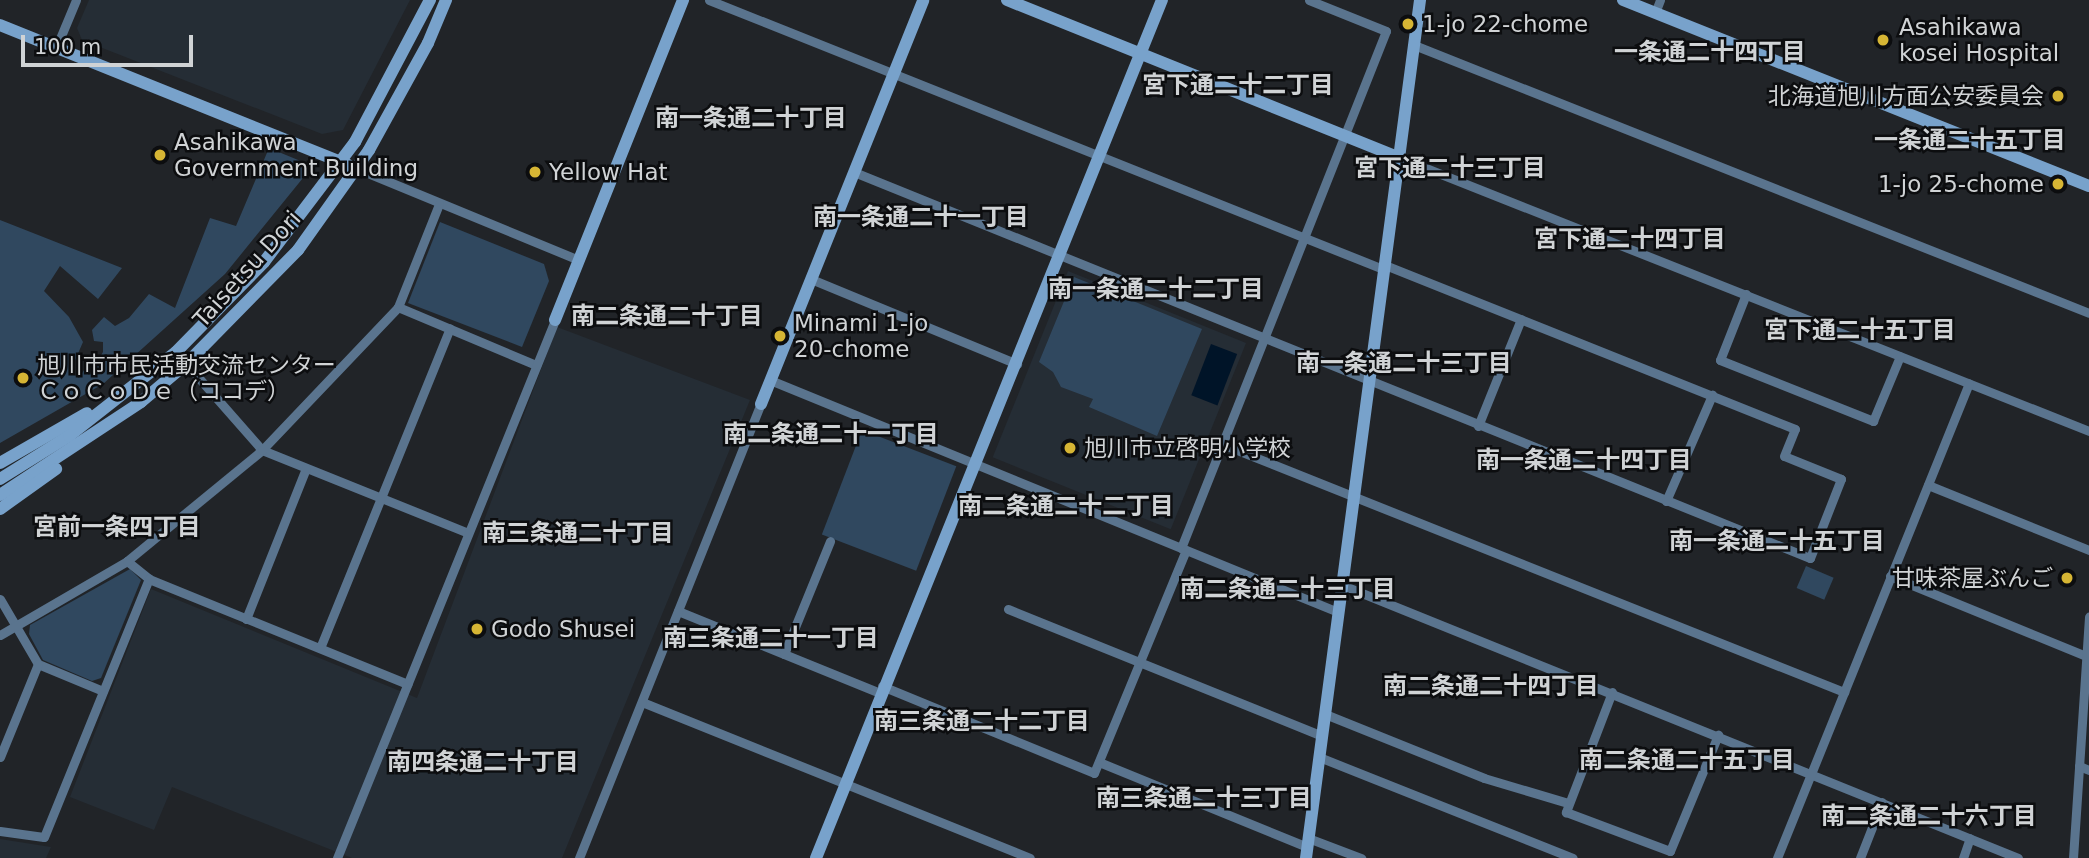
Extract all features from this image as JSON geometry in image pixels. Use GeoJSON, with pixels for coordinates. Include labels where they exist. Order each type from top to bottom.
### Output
{"type":"FeatureCollection","features":[{"type":"Feature","properties":{"kind":"street"},"geometry":{"type":"LineString","coordinates":[[56,48],[76,0]]}},
{"type":"Feature","properties":{"kind":"street","name":"Taisetsu Dori"},"geometry":{"type":"LineString","coordinates":[[0,479],[69,436],[171,356],[264,262],[341,162],[416,33],[430,0]]}},
{"type":"Feature","properties":{"kind":"street","name":"Taisetsu Dori"},"geometry":{"type":"LineString","coordinates":[[0,495],[141,402],[186,364],[298,250],[358,169],[428,43],[446,0]]}},
{"type":"Feature","properties":{"kind":"street"},"geometry":{"type":"LineString","coordinates":[[337,858],[683,0]]}},
{"type":"Feature","properties":{"kind":"street"},"geometry":{"type":"LineString","coordinates":[[709,0],[1100,155],[1303,239],[1521,319],[1795,429],[1784,456],[1841,479],[1810,558],[1368,382],[1264,337],[854,172]]}},
{"type":"Feature","properties":{"kind":"street"},"geometry":{"type":"LineString","coordinates":[[579,858],[923,0]]}},
{"type":"Feature","properties":{"kind":"street"},"geometry":{"type":"LineString","coordinates":[[1007,0],[2089,431]]}},
{"type":"Feature","properties":{"kind":"street"},"geometry":{"type":"LineString","coordinates":[[816,858],[881,690],[1017,364],[1162,0]]}},
{"type":"Feature","properties":{"kind":"street"},"geometry":{"type":"LineString","coordinates":[[678,611],[1094,773],[1386,31],[1309,0]]}},
{"type":"Feature","properties":{"kind":"street"},"geometry":{"type":"LineString","coordinates":[[1307,847],[1420,0]]}},
{"type":"Feature","properties":{"kind":"street"},"geometry":{"type":"LineString","coordinates":[[1623,0],[2089,186]]}},
{"type":"Feature","properties":{"kind":"street"},"geometry":{"type":"LineString","coordinates":[[1655,13],[1660,0]]}},
{"type":"Feature","properties":{"kind":"street"},"geometry":{"type":"LineString","coordinates":[[0,25],[579,260]]}},
{"type":"Feature","properties":{"kind":"street"},"geometry":{"type":"LineString","coordinates":[[1414,45],[2089,313]]}},
{"type":"Feature","properties":{"kind":"street"},"geometry":{"type":"LineString","coordinates":[[0,635],[127,561],[262,450],[398,307],[439,204]]}},
{"type":"Feature","properties":{"kind":"street"},"geometry":{"type":"LineString","coordinates":[[811,279],[1017,364]]}},
{"type":"Feature","properties":{"kind":"street"},"geometry":{"type":"LineString","coordinates":[[1746,294],[1720,360],[1873,421],[1900,356]]}},
{"type":"Feature","properties":{"kind":"street"},"geometry":{"type":"LineString","coordinates":[[398,307],[536,365]]}},
{"type":"Feature","properties":{"kind":"street"},"geometry":{"type":"LineString","coordinates":[[1478,426],[1521,319]]}},
{"type":"Feature","properties":{"kind":"street"},"geometry":{"type":"LineString","coordinates":[[320,648],[450,328]]}},
{"type":"Feature","properties":{"kind":"street"},"geometry":{"type":"LineString","coordinates":[[0,463],[105,403],[171,356],[186,364],[262,450],[468,533]]}},
{"type":"Feature","properties":{"kind":"street"},"geometry":{"type":"LineString","coordinates":[[770,380],[973,465],[1338,611]]}},
{"type":"Feature","properties":{"kind":"street"},"geometry":{"type":"LineString","coordinates":[[1777,858],[1969,383]]}},
{"type":"Feature","properties":{"kind":"street"},"geometry":{"type":"LineString","coordinates":[[1666,501],[1712,395]]}},
{"type":"Feature","properties":{"kind":"street"},"geometry":{"type":"LineString","coordinates":[[0,509],[141,402]]}},
{"type":"Feature","properties":{"kind":"street"},"geometry":{"type":"LineString","coordinates":[[1222,444],[1844,692]]}},
{"type":"Feature","properties":{"kind":"street"},"geometry":{"type":"LineString","coordinates":[[246,619],[306,468]]}},
{"type":"Feature","properties":{"kind":"street"},"geometry":{"type":"LineString","coordinates":[[1928,485],[2089,550]]}},
{"type":"Feature","properties":{"kind":"street"},"geometry":{"type":"LineString","coordinates":[[784,654],[830,541]]}},
{"type":"Feature","properties":{"kind":"street"},"geometry":{"type":"LineString","coordinates":[[127,561],[149,579],[407,684]]}},
{"type":"Feature","properties":{"kind":"street"},"geometry":{"type":"LineString","coordinates":[[1890,576],[2086,656]]}},
{"type":"Feature","properties":{"kind":"street"},"geometry":{"type":"LineString","coordinates":[[0,831],[44,837],[149,579]]}},
{"type":"Feature","properties":{"kind":"street"},"geometry":{"type":"LineString","coordinates":[[1342,585],[2018,858]]}},
{"type":"Feature","properties":{"kind":"street"},"geometry":{"type":"LineString","coordinates":[[0,599],[38,664],[103,691]]}},
{"type":"Feature","properties":{"kind":"street"},"geometry":{"type":"LineString","coordinates":[[1008,609],[1322,736]]}},
{"type":"Feature","properties":{"kind":"street"},"geometry":{"type":"LineString","coordinates":[[2073,858],[2086,697],[2089,617]]}},
{"type":"Feature","properties":{"kind":"street"},"geometry":{"type":"LineString","coordinates":[[0,756],[38,664]]}},
{"type":"Feature","properties":{"kind":"street"},"geometry":{"type":"LineString","coordinates":[[1612,692],[1566,811],[1670,851],[1718,735]]}},
{"type":"Feature","properties":{"kind":"street"},"geometry":{"type":"LineString","coordinates":[[642,702],[1030,858]]}},
{"type":"Feature","properties":{"kind":"street"},"geometry":{"type":"LineString","coordinates":[[1325,714],[1484,778],[1568,803]]}},
{"type":"Feature","properties":{"kind":"street"},"geometry":{"type":"LineString","coordinates":[[1319,757],[1573,858]]}},
{"type":"Feature","properties":{"kind":"street"},"geometry":{"type":"LineString","coordinates":[[1099,762],[1307,847],[1361,858]]}},
{"type":"Feature","properties":{"kind":"street"},"geometry":{"type":"LineString","coordinates":[[2079,766],[2089,770]]}},
{"type":"Feature","properties":{"kind":"street"},"geometry":{"type":"LineString","coordinates":[[1860,858],[1882,802]]}},
{"type":"Feature","properties":{"kind":"street"},"geometry":{"type":"LineString","coordinates":[[1963,858],[1970,838]]}},
{"type":"Feature","properties":{"kind":"shaded area"},"geometry":{"type":"Polygon","coordinates":[[[89,0],[410,0],[343,130],[322,134],[82,40],[77,28],[89,0]]]}},
{"type":"Feature","properties":{"kind":"shaded area"},"geometry":{"type":"Polygon","coordinates":[[[269,148],[303,162],[307,173],[225,274],[103,384],[0,443],[0,220],[122,268],[98,299],[60,266],[44,291],[69,317],[83,342],[70,372],[79,378],[84,370],[89,375],[103,352],[103,342],[94,341],[92,330],[104,317],[115,326],[129,318],[149,294],[175,308],[210,218],[236,226],[269,148]]]}},
{"type":"Feature","properties":{"kind":"shaded area"},"geometry":{"type":"Polygon","coordinates":[[[440,222],[544,264],[549,281],[522,347],[408,303],[440,222]]]}},
{"type":"Feature","properties":{"kind":"shaded area"},"geometry":{"type":"Polygon","coordinates":[[[1068,271],[1246,343],[1171,529],[993,457],[1068,271]]]}},
{"type":"Feature","properties":{"kind":"shaded area"},"geometry":{"type":"Polygon","coordinates":[[[1074,277],[1202,329],[1157,436],[1089,407],[1093,399],[1061,387],[1053,372],[1039,362],[1074,277]]]}},
{"type":"Feature","properties":{"kind":"shaded area"},"geometry":{"type":"Polygon","coordinates":[[[557,327],[750,400],[562,858],[352,858],[172,787],[154,830],[70,797],[151,589],[417,698],[557,327]]]}},
{"type":"Feature","properties":{"kind":"shaded area"},"geometry":{"type":"Polygon","coordinates":[[[1211,344],[1237,354],[1217,405],[1191,395],[1211,344]]]}},
{"type":"Feature","properties":{"kind":"shaded area"},"geometry":{"type":"Polygon","coordinates":[[[862,430],[956,466],[916,571],[822,535],[862,430]]]}},
{"type":"Feature","properties":{"kind":"shaded area"},"geometry":{"type":"Polygon","coordinates":[[[1806,566],[1834,578],[1824,600],[1797,588],[1806,566]]]}},
{"type":"Feature","properties":{"kind":"shaded area"},"geometry":{"type":"Polygon","coordinates":[[[130,569],[141,580],[101,678],[92,681],[43,660],[29,634],[30,625],[130,569]]]}},
{"type":"Feature","properties":{"kind":"shaded area"},"geometry":{"type":"Polygon","coordinates":[[[0,839],[51,847],[46,858],[0,858],[0,839]]]}},
{"type":"Feature","properties":{"kind":"place","name":"1-jo 22-chome"},"geometry":{"type":"Point","coordinates":[1408,24]}},
{"type":"Feature","properties":{"kind":"place","name":"Asahikawa kosei Hospital"},"geometry":{"type":"Point","coordinates":[1883,40]}},
{"type":"Feature","properties":{"kind":"place","name":"北海道旭川方面公安委員会"},"geometry":{"type":"Point","coordinates":[2058,96]}},
{"type":"Feature","properties":{"kind":"place","name":"Asahikawa Government Building"},"geometry":{"type":"Point","coordinates":[160,155]}},
{"type":"Feature","properties":{"kind":"place","name":"Yellow Hat"},"geometry":{"type":"Point","coordinates":[535,172]}},
{"type":"Feature","properties":{"kind":"place","name":"1-jo 25-chome"},"geometry":{"type":"Point","coordinates":[2058,184]}},
{"type":"Feature","properties":{"kind":"place","name":"Minami 1-jo 20-chome"},"geometry":{"type":"Point","coordinates":[780,336]}},
{"type":"Feature","properties":{"kind":"place","name":"旭川市市民活動交流センター ＣｏＣｏＤｅ（ココデ）"},"geometry":{"type":"Point","coordinates":[23,378]}},
{"type":"Feature","properties":{"kind":"place","name":"旭川市立啓明小学校"},"geometry":{"type":"Point","coordinates":[1070,448]}},
{"type":"Feature","properties":{"kind":"place","name":"甘味茶屋ぶんご"},"geometry":{"type":"Point","coordinates":[2067,578]}},
{"type":"Feature","properties":{"kind":"place","name":"Godo Shusei"},"geometry":{"type":"Point","coordinates":[477,629]}},
{"type":"Feature","properties":{"kind":"district","name":"一条通二十四丁目"},"geometry":{"type":"Point","coordinates":[1710,53]}},
{"type":"Feature","properties":{"kind":"district","name":"宮下通二十二丁目"},"geometry":{"type":"Point","coordinates":[1238,86]}},
{"type":"Feature","properties":{"kind":"district","name":"南一条通二十丁目"},"geometry":{"type":"Point","coordinates":[751,119]}},
{"type":"Feature","properties":{"kind":"district","name":"一条通二十五丁目"},"geometry":{"type":"Point","coordinates":[1970,141]}},
{"type":"Feature","properties":{"kind":"district","name":"宮下通二十三丁目"},"geometry":{"type":"Point","coordinates":[1450,169]}},
{"type":"Feature","properties":{"kind":"district","name":"南一条通二十一丁目"},"geometry":{"type":"Point","coordinates":[921,218]}},
{"type":"Feature","properties":{"kind":"district","name":"宮下通二十四丁目"},"geometry":{"type":"Point","coordinates":[1630,240]}},
{"type":"Feature","properties":{"kind":"district","name":"南一条通二十二丁目"},"geometry":{"type":"Point","coordinates":[1156,290]}},
{"type":"Feature","properties":{"kind":"district","name":"南二条通二十丁目"},"geometry":{"type":"Point","coordinates":[667,317]}},
{"type":"Feature","properties":{"kind":"district","name":"宮下通二十五丁目"},"geometry":{"type":"Point","coordinates":[1860,331]}},
{"type":"Feature","properties":{"kind":"district","name":"南一条通二十三丁目"},"geometry":{"type":"Point","coordinates":[1404,364]}},
{"type":"Feature","properties":{"kind":"district","name":"南二条通二十一丁目"},"geometry":{"type":"Point","coordinates":[831,435]}},
{"type":"Feature","properties":{"kind":"district","name":"南一条通二十四丁目"},"geometry":{"type":"Point","coordinates":[1584,461]}},
{"type":"Feature","properties":{"kind":"district","name":"南二条通二十二丁目"},"geometry":{"type":"Point","coordinates":[1066,507]}},
{"type":"Feature","properties":{"kind":"district","name":"宮前一条四丁目"},"geometry":{"type":"Point","coordinates":[117,528]}},
{"type":"Feature","properties":{"kind":"district","name":"南三条通二十丁目"},"geometry":{"type":"Point","coordinates":[578,534]}},
{"type":"Feature","properties":{"kind":"district","name":"南一条通二十五丁目"},"geometry":{"type":"Point","coordinates":[1777,542]}},
{"type":"Feature","properties":{"kind":"district","name":"南二条通二十三丁目"},"geometry":{"type":"Point","coordinates":[1288,590]}},
{"type":"Feature","properties":{"kind":"district","name":"南三条通二十一丁目"},"geometry":{"type":"Point","coordinates":[771,639]}},
{"type":"Feature","properties":{"kind":"district","name":"南二条通二十四丁目"},"geometry":{"type":"Point","coordinates":[1491,687]}},
{"type":"Feature","properties":{"kind":"district","name":"南三条通二十二丁目"},"geometry":{"type":"Point","coordinates":[982,722]}},
{"type":"Feature","properties":{"kind":"district","name":"南二条通二十五丁目"},"geometry":{"type":"Point","coordinates":[1687,761]}},
{"type":"Feature","properties":{"kind":"district","name":"南四条通二十丁目"},"geometry":{"type":"Point","coordinates":[483,763]}},
{"type":"Feature","properties":{"kind":"district","name":"南三条通二十三丁目"},"geometry":{"type":"Point","coordinates":[1204,799]}},
{"type":"Feature","properties":{"kind":"district","name":"南二条通二十六丁目"},"geometry":{"type":"Point","coordinates":[1929,817]}}]}
